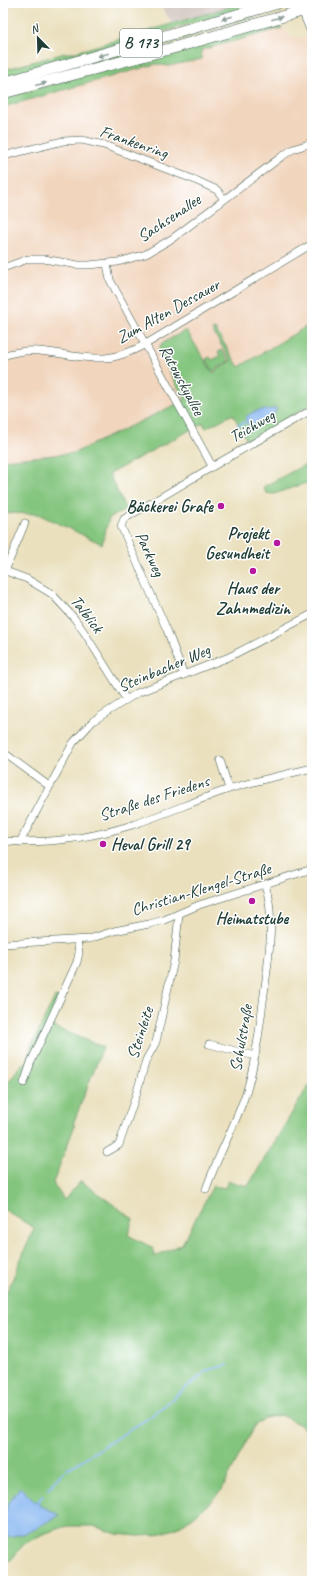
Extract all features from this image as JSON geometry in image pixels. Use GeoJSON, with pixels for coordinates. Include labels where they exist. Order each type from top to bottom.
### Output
{"type":"FeatureCollection","features":[{"type":"Feature","properties":{"kind":"main road","name":"B 173"},"geometry":{"type":"LineString","coordinates":[[3,83],[278,3]]}},
{"type":"Feature","properties":{"kind":"main road","name":"B 173"},"geometry":{"type":"LineString","coordinates":[[3,93],[158,52],[304,7]]}},
{"type":"Feature","properties":{"kind":"street"},"geometry":{"type":"LineString","coordinates":[[304,7],[312,35]]}},
{"type":"Feature","properties":{"kind":"street","name":"Frankenring"},"geometry":{"type":"LineString","coordinates":[[3,156],[63,141],[82,140],[104,145],[195,180],[217,190],[224,199]]}},
{"type":"Feature","properties":{"kind":"street","name":"Sachsenallee"},"geometry":{"type":"LineString","coordinates":[[3,268],[28,259],[44,259],[78,265],[107,264],[132,258],[158,248],[293,149],[312,143]]}},
{"type":"Feature","properties":{"kind":"street","name":"Zum Alten Dessauer"},"geometry":{"type":"LineString","coordinates":[[3,356],[14,352],[35,350],[85,358],[107,358],[125,354],[146,344],[312,244]]}},
{"type":"Feature","properties":{"kind":"street","name":"Rutowskyallee"},"geometry":{"type":"LineString","coordinates":[[107,264],[110,280],[212,466]]}},
{"type":"Feature","properties":{"kind":"street","name":"Teichweg"},"geometry":{"type":"LineString","coordinates":[[212,466],[306,413]]}},
{"type":"Feature","properties":{"kind":"street","name":"Parkweg"},"geometry":{"type":"LineString","coordinates":[[184,675],[153,596],[121,526],[124,519],[212,466]]}},
{"type":"Feature","properties":{"kind":"street"},"geometry":{"type":"LineString","coordinates":[[4,570],[26,523]]}},
{"type":"Feature","properties":{"kind":"street","name":"Talblick"},"geometry":{"type":"LineString","coordinates":[[4,570],[27,579],[52,594],[81,627],[126,699]]}},
{"type":"Feature","properties":{"kind":"street","name":"Steinbacher Weg"},"geometry":{"type":"LineString","coordinates":[[20,842],[73,743],[93,721],[137,693],[228,657],[312,614]]}},
{"type":"Feature","properties":{"kind":"street"},"geometry":{"type":"LineString","coordinates":[[3,752],[49,786]]}},
{"type":"Feature","properties":{"kind":"street"},"geometry":{"type":"LineString","coordinates":[[220,760],[230,789]]}},
{"type":"Feature","properties":{"kind":"street","name":"Straße des Friedens"},"geometry":{"type":"LineString","coordinates":[[3,841],[20,842],[71,839],[116,829],[230,789],[312,768]]}},
{"type":"Feature","properties":{"kind":"street","name":"Christian-Klengel-Straße"},"geometry":{"type":"LineString","coordinates":[[3,944],[77,940],[150,924],[206,903],[312,869]]}},
{"type":"Feature","properties":{"kind":"street","name":"Schulstraße"},"geometry":{"type":"LineString","coordinates":[[206,1188],[216,1160],[239,1114],[255,1056],[270,946],[269,901],[265,885]]}},
{"type":"Feature","properties":{"kind":"street","name":"Steinleite"},"geometry":{"type":"LineString","coordinates":[[107,1152],[119,1145],[146,1060],[156,1042],[174,961],[179,914]]}},
{"type":"Feature","properties":{"kind":"street"},"geometry":{"type":"LineString","coordinates":[[24,1083],[31,1062],[77,962],[79,953],[77,940]]}},
{"type":"Feature","properties":{"kind":"street"},"geometry":{"type":"LineString","coordinates":[[209,1044],[255,1056]]}},
{"type":"Feature","properties":{"kind":"shaded area"},"geometry":{"type":"Polygon","coordinates":[[[158,3],[243,3],[172,23],[158,3]]]}},
{"type":"Feature","properties":{"kind":"shaded area"},"geometry":{"type":"Polygon","coordinates":[[[282,28],[292,38],[312,37],[312,323],[182,402],[74,453],[3,460],[3,107],[156,64],[168,66],[201,59],[201,50],[282,28]]]}},
{"type":"Feature","properties":{"kind":"green space"},"geometry":{"type":"Polygon","coordinates":[[[243,3],[262,3],[3,78],[3,70],[65,53],[72,53],[243,3]]]}},
{"type":"Feature","properties":{"kind":"green space"},"geometry":{"type":"Polygon","coordinates":[[[265,11],[265,13],[205,31],[155,49],[3,87],[265,11]]]}},
{"type":"Feature","properties":{"kind":"green space"},"geometry":{"type":"Polygon","coordinates":[[[268,24],[270,28],[278,26],[282,28],[201,50],[202,59],[168,66],[156,64],[3,107],[3,98],[268,24]]]}},
{"type":"Feature","properties":{"kind":"green space"},"geometry":{"type":"Polygon","coordinates":[[[312,323],[312,404],[247,441],[233,414],[206,428],[203,423],[109,474],[126,510],[109,518],[102,544],[38,514],[3,513],[3,460],[74,453],[185,400],[158,351],[161,344],[186,330],[213,373],[231,361],[212,330],[215,329],[239,367],[312,323]]]}},
{"type":"Feature","properties":{"kind":"green space"},"geometry":{"type":"Polygon","coordinates":[[[222,350],[229,361],[213,371],[206,359],[210,357],[212,360],[220,356],[218,352],[222,350]]]}},
{"type":"Feature","properties":{"kind":"green space"},"geometry":{"type":"Polygon","coordinates":[[[304,465],[312,481],[274,494],[266,493],[263,487],[304,465]]]}},
{"type":"Feature","properties":{"kind":"green space"},"geometry":{"type":"Polygon","coordinates":[[[55,997],[64,1000],[52,1026],[103,1047],[73,1124],[75,1125],[53,1183],[64,1200],[81,1181],[133,1219],[128,1235],[153,1248],[154,1257],[182,1244],[213,1186],[225,1188],[228,1181],[248,1186],[312,1082],[312,1441],[302,1426],[281,1415],[265,1418],[254,1426],[222,1490],[192,1518],[176,1528],[157,1535],[138,1536],[117,1534],[93,1526],[67,1526],[43,1534],[24,1544],[11,1560],[3,1563],[3,1297],[10,1285],[34,1228],[3,1209],[3,1088],[27,1060],[31,1046],[55,997]]]}},
{"type":"Feature","properties":{"kind":"water"},"geometry":{"type":"Polygon","coordinates":[[[277,409],[271,419],[248,425],[245,418],[252,413],[277,409]]]}},
{"type":"Feature","properties":{"kind":"water"},"geometry":{"type":"Polygon","coordinates":[[[20,1487],[35,1502],[38,1500],[39,1505],[60,1515],[27,1533],[8,1537],[5,1523],[6,1510],[20,1487]]]}},
{"type":"Feature","properties":{"kind":"waterway"},"geometry":{"type":"LineString","coordinates":[[238,425],[246,422]]}},
{"type":"Feature","properties":{"kind":"waterway"},"geometry":{"type":"LineString","coordinates":[[48,1489],[63,1472],[150,1417],[208,1370],[228,1365]]}},
{"type":"Feature","properties":{"kind":"waterway"},"geometry":{"type":"LineString","coordinates":[[37,1502],[43,1496]]}},
{"type":"Feature","properties":{"kind":"place","name":"Bäckerei Grafe"},"geometry":{"type":"Point","coordinates":[221,506]}},
{"type":"Feature","properties":{"kind":"place","name":"Projekt Gesundheit"},"geometry":{"type":"Point","coordinates":[277,543]}},
{"type":"Feature","properties":{"kind":"place","name":"Haus der Zahnmedizin"},"geometry":{"type":"Point","coordinates":[253,571]}},
{"type":"Feature","properties":{"kind":"place","name":"Heval Grill 29"},"geometry":{"type":"Point","coordinates":[103,844]}},
{"type":"Feature","properties":{"kind":"place","name":"Heimatstube"},"geometry":{"type":"Point","coordinates":[252,901]}}]}
